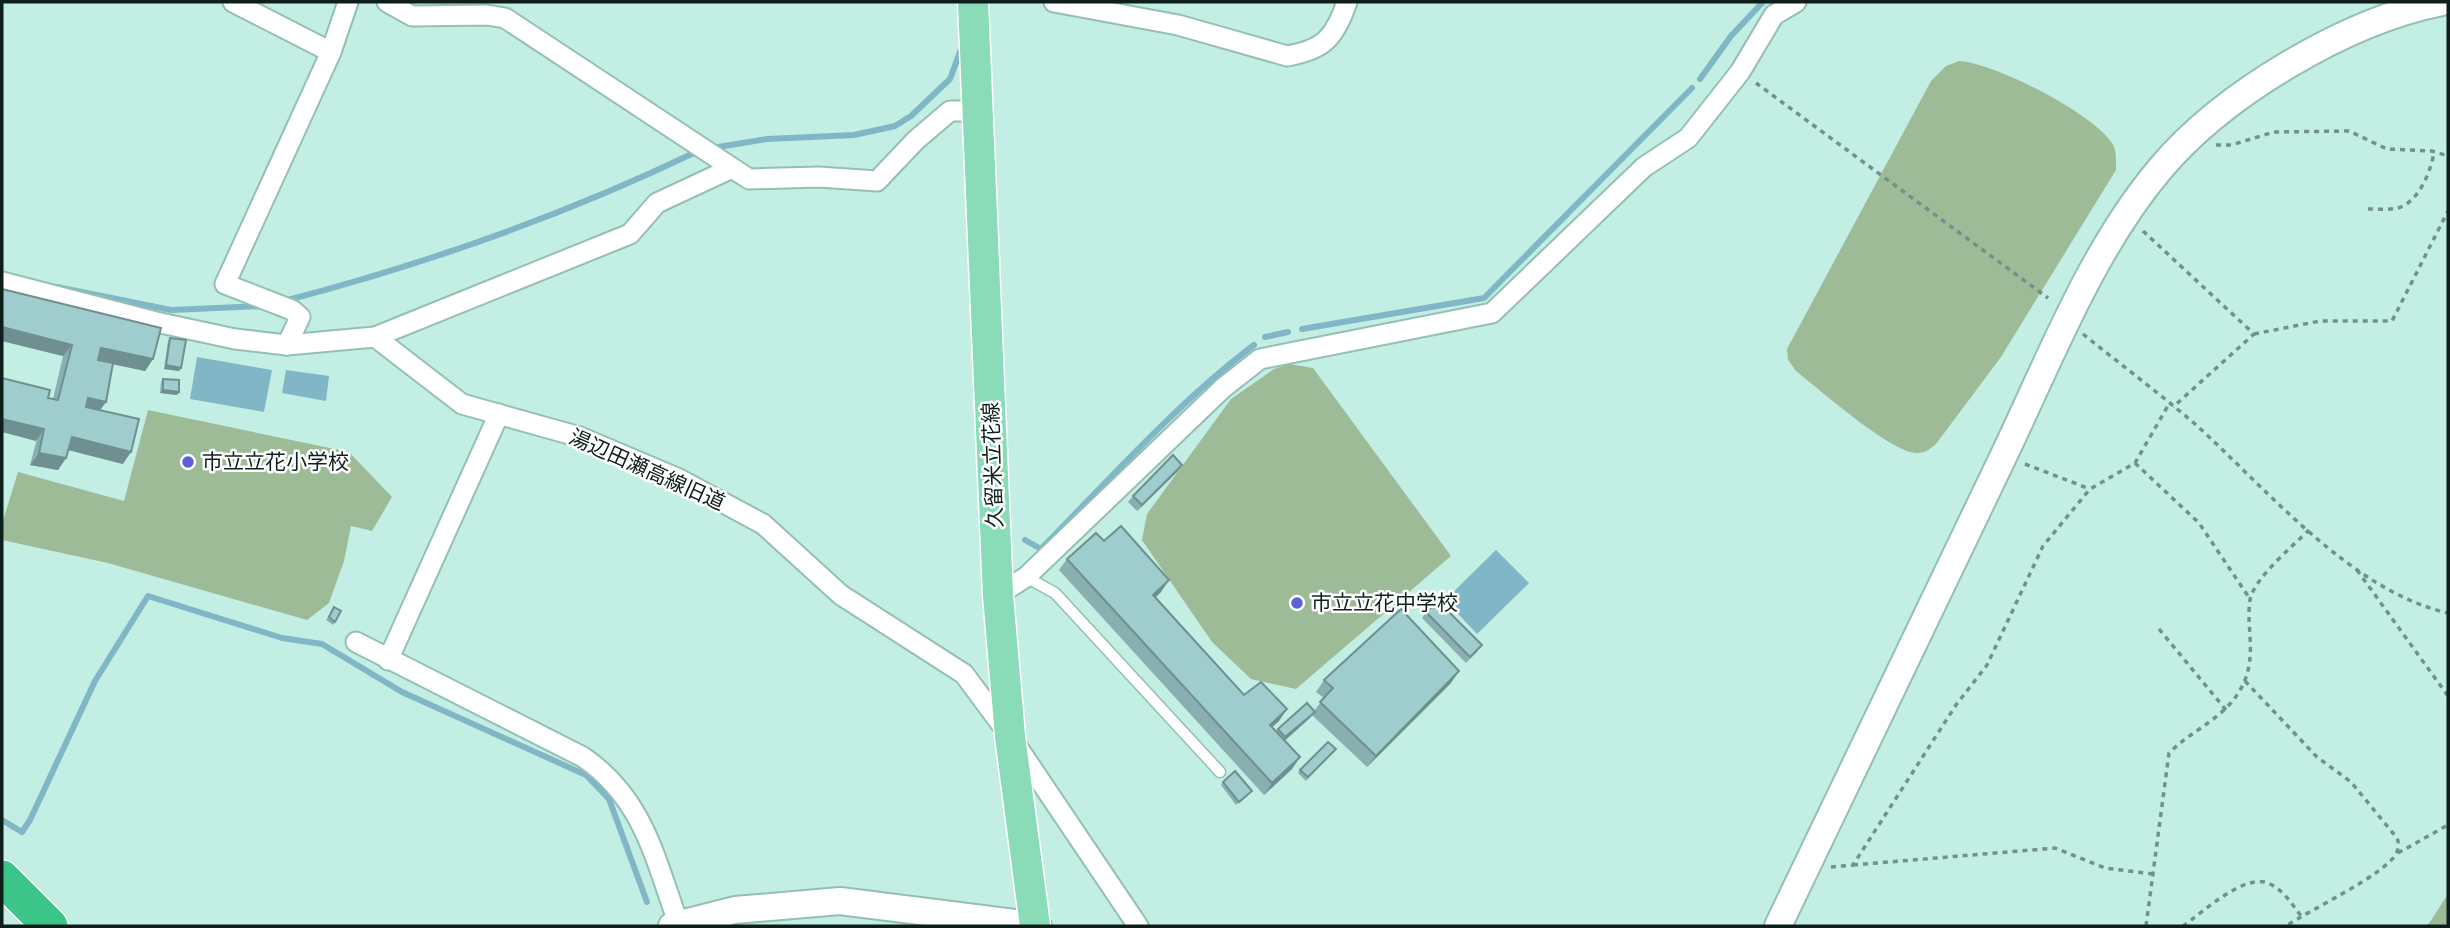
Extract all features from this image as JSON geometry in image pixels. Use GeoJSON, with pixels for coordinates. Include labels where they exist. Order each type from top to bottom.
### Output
{"type":"FeatureCollection","features":[{"type":"Feature","properties":{"kind":"highway"},"geometry":{"type":"LineString","coordinates":[[2,878],[50,926]]}},
{"type":"Feature","properties":{"kind":"main road","name":"久留米立花線"},"geometry":{"type":"LineString","coordinates":[[973,2],[998,595],[1010,736],[1036,926]]}},
{"type":"Feature","properties":{"kind":"street"},"geometry":{"type":"LineString","coordinates":[[233,2],[331,52]]}},
{"type":"Feature","properties":{"kind":"street"},"geometry":{"type":"LineString","coordinates":[[287,345],[300,317],[292,310],[225,284],[331,52],[348,2]]}},
{"type":"Feature","properties":{"kind":"street"},"geometry":{"type":"LineString","coordinates":[[387,2],[412,16],[487,15],[505,18],[730,169],[749,178],[819,177],[877,181],[916,140],[950,111],[978,111]]}},
{"type":"Feature","properties":{"kind":"street"},"geometry":{"type":"LineString","coordinates":[[1055,2],[1178,25],[1287,56],[1304,53],[1329,40],[1347,2]]}},
{"type":"Feature","properties":{"kind":"street"},"geometry":{"type":"LineString","coordinates":[[998,595],[1026,577],[1223,388],[1260,359],[1492,313],[1644,167],[1688,138],[1740,72],[1774,15],[1796,2]]}},
{"type":"Feature","properties":{"kind":"street"},"geometry":{"type":"LineString","coordinates":[[1778,926],[2068,322],[2130,207],[2161,167],[2196,132],[2260,81],[2297,58],[2387,20],[2442,2]]}},
{"type":"Feature","properties":{"kind":"street"},"geometry":{"type":"LineString","coordinates":[[2,282],[156,322],[235,339],[287,345],[375,337],[630,234],[657,203],[730,169]]}},
{"type":"Feature","properties":{"kind":"street","name":"湯辺田瀬高線旧道"},"geometry":{"type":"LineString","coordinates":[[375,337],[446,395],[462,404],[580,437],[677,478],[763,524],[841,595],[964,674],[1010,736],[1138,926]]}},
{"type":"Feature","properties":{"kind":"street"},"geometry":{"type":"LineString","coordinates":[[388,660],[499,414]]}},
{"type":"Feature","properties":{"kind":"street"},"geometry":{"type":"LineString","coordinates":[[356,642],[583,757],[606,773],[641,819],[675,925],[735,910],[840,901],[1036,926]]}},
{"type":"Feature","properties":{"kind":"lane"},"geometry":{"type":"LineString","coordinates":[[1026,577],[1055,593],[1220,772]]}},
{"type":"Feature","properties":{"kind":"path"},"geometry":{"type":"LineString","coordinates":[[1740,72],[2048,299]]}},
{"type":"Feature","properties":{"kind":"path"},"geometry":{"type":"LineString","coordinates":[[2208,146],[2231,145],[2274,132],[2349,131],[2387,149],[2434,151],[2448,156]]}},
{"type":"Feature","properties":{"kind":"path"},"geometry":{"type":"LineString","coordinates":[[2368,209],[2399,208],[2412,199],[2432,168],[2434,151]]}},
{"type":"Feature","properties":{"kind":"path"},"geometry":{"type":"LineString","coordinates":[[1853,865],[1955,705],[1987,665],[2043,547],[2090,489],[2136,463],[2171,405],[2254,334],[2320,321],[2392,321],[2448,211]]}},
{"type":"Feature","properties":{"kind":"path"},"geometry":{"type":"LineString","coordinates":[[2139,227],[2254,334]]}},
{"type":"Feature","properties":{"kind":"path"},"geometry":{"type":"LineString","coordinates":[[2068,322],[2171,405],[2309,530],[2353,565],[2390,590],[2424,607],[2448,613]]}},
{"type":"Feature","properties":{"kind":"path"},"geometry":{"type":"LineString","coordinates":[[2136,463],[2199,523],[2250,599]]}},
{"type":"Feature","properties":{"kind":"path"},"geometry":{"type":"LineString","coordinates":[[2024,464],[2090,489]]}},
{"type":"Feature","properties":{"kind":"path"},"geometry":{"type":"LineString","coordinates":[[2146,926],[2169,753],[2189,734],[2220,717],[2245,680],[2252,635],[2250,599],[2256,585],[2309,530]]}},
{"type":"Feature","properties":{"kind":"path"},"geometry":{"type":"LineString","coordinates":[[2353,565],[2448,696]]}},
{"type":"Feature","properties":{"kind":"path"},"geometry":{"type":"LineString","coordinates":[[2160,629],[2226,710]]}},
{"type":"Feature","properties":{"kind":"path"},"geometry":{"type":"LineString","coordinates":[[2245,680],[2317,757],[2351,782],[2397,838],[2396,854]]}},
{"type":"Feature","properties":{"kind":"path"},"geometry":{"type":"LineString","coordinates":[[2286,926],[2381,868],[2396,854],[2448,825]]}},
{"type":"Feature","properties":{"kind":"path"},"geometry":{"type":"LineString","coordinates":[[1827,867],[2054,848],[2105,868],[2153,874]]}},
{"type":"Feature","properties":{"kind":"path"},"geometry":{"type":"LineString","coordinates":[[2183,926],[2237,888],[2253,881],[2267,882],[2301,916]]}},
{"type":"Feature","properties":{"kind":"green space"},"geometry":{"type":"Polygon","coordinates":[[[1959,61],[1995,70],[2018,80],[2085,118],[2112,143],[2116,170],[2001,357],[1936,444],[1917,453],[1890,443],[1838,405],[1796,371],[1788,360],[1787,349],[1931,81],[1946,66],[1959,61]]]}},
{"type":"Feature","properties":{"kind":"green space"},"geometry":{"type":"Polygon","coordinates":[[[1289,364],[1313,368],[1451,556],[1296,689],[1251,679],[1212,642],[1142,540],[1147,514],[1231,399],[1274,369],[1289,364]]]}},
{"type":"Feature","properties":{"kind":"green space"},"geometry":{"type":"Polygon","coordinates":[[[148,410],[349,452],[392,497],[372,531],[351,526],[344,561],[329,603],[307,620],[108,563],[2,540],[2,524],[18,472],[124,501],[148,410]]]}},
{"type":"Feature","properties":{"kind":"green space"},"geometry":{"type":"Polygon","coordinates":[[[2448,894],[2448,926],[2426,926],[2430,922],[2448,894]]]}},
{"type":"Feature","properties":{"kind":"water"},"geometry":{"type":"Polygon","coordinates":[[[197,357],[272,370],[264,412],[190,399],[197,357]]]}},
{"type":"Feature","properties":{"kind":"water"},"geometry":{"type":"Polygon","coordinates":[[[286,370],[329,376],[326,401],[282,393],[286,370]]]}},
{"type":"Feature","properties":{"kind":"water"},"geometry":{"type":"Polygon","coordinates":[[[1496,550],[1529,583],[1477,634],[1445,600],[1496,550]]]}},
{"type":"Feature","properties":{"kind":"building"},"geometry":{"type":"Polygon","coordinates":[[[2,289],[161,328],[153,359],[101,348],[98,360],[113,363],[106,402],[88,398],[86,407],[139,419],[131,452],[72,437],[66,458],[39,453],[44,429],[2,419],[2,378],[50,390],[48,398],[58,400],[72,345],[2,327],[2,289]]]}},
{"type":"Feature","properties":{"kind":"building"},"geometry":{"type":"Polygon","coordinates":[[[170,338],[186,340],[181,368],[166,365],[170,338]]]}},
{"type":"Feature","properties":{"kind":"building"},"geometry":{"type":"Polygon","coordinates":[[[163,379],[179,380],[179,392],[163,390],[163,379]]]}},
{"type":"Feature","properties":{"kind":"building"},"geometry":{"type":"Polygon","coordinates":[[[1173,455],[1182,465],[1142,505],[1133,496],[1173,455]]]}},
{"type":"Feature","properties":{"kind":"building"},"geometry":{"type":"Polygon","coordinates":[[[1121,526],[1169,580],[1153,595],[1244,695],[1261,682],[1287,709],[1270,725],[1300,757],[1272,783],[1067,559],[1096,533],[1104,541],[1121,526]]]}},
{"type":"Feature","properties":{"kind":"building"},"geometry":{"type":"Polygon","coordinates":[[[1438,601],[1482,645],[1470,657],[1426,612],[1438,601]]]}},
{"type":"Feature","properties":{"kind":"building"},"geometry":{"type":"Polygon","coordinates":[[[334,607],[341,611],[335,622],[329,617],[334,607]]]}},
{"type":"Feature","properties":{"kind":"building"},"geometry":{"type":"Polygon","coordinates":[[[1401,609],[1459,671],[1376,756],[1320,702],[1333,688],[1324,680],[1401,609]]]}},
{"type":"Feature","properties":{"kind":"building"},"geometry":{"type":"Polygon","coordinates":[[[1307,703],[1315,712],[1285,737],[1278,729],[1307,703]]]}},
{"type":"Feature","properties":{"kind":"building"},"geometry":{"type":"Polygon","coordinates":[[[1328,742],[1336,749],[1308,777],[1300,770],[1328,742]]]}},
{"type":"Feature","properties":{"kind":"building"},"geometry":{"type":"Polygon","coordinates":[[[1235,771],[1252,791],[1239,802],[1223,782],[1235,771]]]}},
{"type":"Feature","properties":{"kind":"waterway"},"geometry":{"type":"LineString","coordinates":[[1700,79],[1731,36],[1763,2]]}},
{"type":"Feature","properties":{"kind":"waterway"},"geometry":{"type":"LineString","coordinates":[[712,148],[767,139],[854,135],[895,126],[911,116],[950,79],[961,49]]}},
{"type":"Feature","properties":{"kind":"waterway"},"geometry":{"type":"LineString","coordinates":[[1302,329],[1484,298],[1692,88]]}},
{"type":"Feature","properties":{"kind":"waterway"},"geometry":{"type":"LineString","coordinates":[[284,301],[390,271],[494,236],[597,196],[698,151]]}},
{"type":"Feature","properties":{"kind":"waterway"},"geometry":{"type":"LineString","coordinates":[[57,287],[171,310],[264,306]]}},
{"type":"Feature","properties":{"kind":"waterway"},"geometry":{"type":"LineString","coordinates":[[1265,337],[1288,332]]}},
{"type":"Feature","properties":{"kind":"waterway"},"geometry":{"type":"LineString","coordinates":[[1025,540],[1041,549],[1170,417],[1254,345]]}},
{"type":"Feature","properties":{"kind":"waterway"},"geometry":{"type":"LineString","coordinates":[[2,820],[22,832],[30,820],[95,681],[148,596],[282,638],[322,644],[402,692],[586,775],[609,799],[647,902]]}},
{"type":"Feature","properties":{"kind":"place","name":"市立立花小学校"},"geometry":{"type":"Point","coordinates":[188,462]}},
{"type":"Feature","properties":{"kind":"place","name":"市立立花中学校"},"geometry":{"type":"Point","coordinates":[1297,603]}}]}
